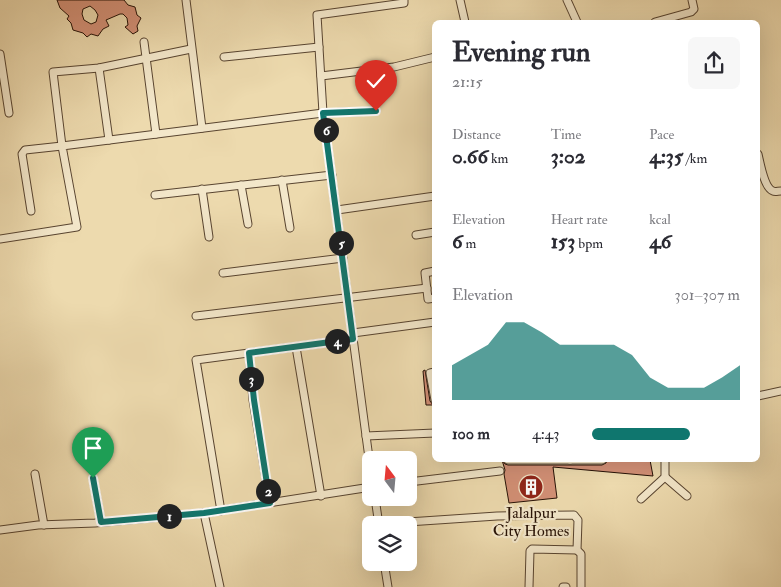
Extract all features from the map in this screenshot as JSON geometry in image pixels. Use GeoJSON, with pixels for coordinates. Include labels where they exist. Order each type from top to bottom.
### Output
{"type":"FeatureCollection","features":[{"type":"Feature","properties":{"kind":"street"},"geometry":{"type":"LineString","coordinates":[[186,0],[202,128]]}},
{"type":"Feature","properties":{"kind":"street"},"geometry":{"type":"LineString","coordinates":[[368,451],[323,113],[317,15],[404,3],[404,0]]}},
{"type":"Feature","properties":{"kind":"street"},"geometry":{"type":"LineString","coordinates":[[460,0],[465,20]]}},
{"type":"Feature","properties":{"kind":"street"},"geometry":{"type":"LineString","coordinates":[[567,0],[576,20]]}},
{"type":"Feature","properties":{"kind":"street"},"geometry":{"type":"LineString","coordinates":[[662,20],[691,12],[694,9],[692,0]]}},
{"type":"Feature","properties":{"kind":"street"},"geometry":{"type":"LineString","coordinates":[[144,42],[156,134]]}},
{"type":"Feature","properties":{"kind":"street"},"geometry":{"type":"LineString","coordinates":[[224,57],[319,47]]}},
{"type":"Feature","properties":{"kind":"street"},"geometry":{"type":"LineString","coordinates":[[0,239],[77,227],[62,146],[53,72],[100,68],[191,49]]}},
{"type":"Feature","properties":{"kind":"street"},"geometry":{"type":"LineString","coordinates":[[0,54],[9,113]]}},
{"type":"Feature","properties":{"kind":"street"},"geometry":{"type":"LineString","coordinates":[[321,76],[394,67],[432,58]]}},
{"type":"Feature","properties":{"kind":"street"},"geometry":{"type":"LineString","coordinates":[[100,68],[109,140]]}},
{"type":"Feature","properties":{"kind":"street"},"geometry":{"type":"LineString","coordinates":[[31,211],[22,154],[26,150],[323,113],[376,111]]}},
{"type":"Feature","properties":{"kind":"street"},"geometry":{"type":"LineString","coordinates":[[760,161],[769,188],[772,191],[781,191]]}},
{"type":"Feature","properties":{"kind":"street"},"geometry":{"type":"LineString","coordinates":[[155,195],[332,174]]}},
{"type":"Feature","properties":{"kind":"street"},"geometry":{"type":"LineString","coordinates":[[282,180],[290,228]]}},
{"type":"Feature","properties":{"kind":"street"},"geometry":{"type":"LineString","coordinates":[[241,185],[248,224]]}},
{"type":"Feature","properties":{"kind":"street"},"geometry":{"type":"LineString","coordinates":[[202,189],[209,237]]}},
{"type":"Feature","properties":{"kind":"street"},"geometry":{"type":"LineString","coordinates":[[337,210],[432,196]]}},
{"type":"Feature","properties":{"kind":"street"},"geometry":{"type":"LineString","coordinates":[[416,235],[432,232]]}},
{"type":"Feature","properties":{"kind":"street"},"geometry":{"type":"LineString","coordinates":[[223,273],[343,258]]}},
{"type":"Feature","properties":{"kind":"street"},"geometry":{"type":"LineString","coordinates":[[432,272],[425,273],[428,299],[432,298]]}},
{"type":"Feature","properties":{"kind":"street"},"geometry":{"type":"LineString","coordinates":[[196,316],[427,288]]}},
{"type":"Feature","properties":{"kind":"street"},"geometry":{"type":"LineString","coordinates":[[221,511],[196,360],[296,347],[432,323]]}},
{"type":"Feature","properties":{"kind":"street"},"geometry":{"type":"LineString","coordinates":[[296,347],[321,496]]}},
{"type":"Feature","properties":{"kind":"street"},"geometry":{"type":"LineString","coordinates":[[249,353],[254,400],[270,503]]}},
{"type":"Feature","properties":{"kind":"street"},"geometry":{"type":"LineString","coordinates":[[432,373],[430,373],[432,384]]}},
{"type":"Feature","properties":{"kind":"street"},"geometry":{"type":"LineString","coordinates":[[760,396],[781,392]]}},
{"type":"Feature","properties":{"kind":"street"},"geometry":{"type":"LineString","coordinates":[[366,436],[432,433]]}},
{"type":"Feature","properties":{"kind":"street"},"geometry":{"type":"LineString","coordinates":[[641,499],[665,478],[666,462]]}},
{"type":"Feature","properties":{"kind":"street"},"geometry":{"type":"LineString","coordinates":[[418,481],[500,471]]}},
{"type":"Feature","properties":{"kind":"street"},"geometry":{"type":"LineString","coordinates":[[35,474],[44,525]]}},
{"type":"Feature","properties":{"kind":"street"},"geometry":{"type":"LineString","coordinates":[[93,478],[101,522]]}},
{"type":"Feature","properties":{"kind":"street"},"geometry":{"type":"LineString","coordinates":[[665,478],[687,496]]}},
{"type":"Feature","properties":{"kind":"street"},"geometry":{"type":"LineString","coordinates":[[0,530],[204,513],[362,489]]}},
{"type":"Feature","properties":{"kind":"street"},"geometry":{"type":"LineString","coordinates":[[204,513],[220,587]]}},
{"type":"Feature","properties":{"kind":"street"},"geometry":{"type":"LineString","coordinates":[[417,521],[497,516],[574,515],[578,520],[577,550],[581,554],[581,587]]}},
{"type":"Feature","properties":{"kind":"street"},"geometry":{"type":"LineString","coordinates":[[529,587],[530,551],[532,549],[577,550]]}},
{"type":"Feature","properties":{"kind":"street"},"geometry":{"type":"LineString","coordinates":[[385,571],[388,587]]}},
{"type":"Feature","properties":{"kind":"building"},"geometry":{"type":"Polygon","coordinates":[[[57,0],[124,0],[128,5],[135,7],[137,15],[141,18],[137,26],[138,31],[133,34],[125,27],[128,25],[127,18],[120,14],[106,20],[109,26],[103,29],[98,36],[91,34],[87,37],[83,33],[73,30],[71,23],[67,19],[69,16],[60,8],[57,0]],[[90,6],[83,9],[84,20],[91,24],[96,22],[98,15],[90,6]]]}},
{"type":"Feature","properties":{"kind":"building"},"geometry":{"type":"Polygon","coordinates":[[[425,370],[432,405],[426,405],[423,371],[425,370]]]}},
{"type":"Feature","properties":{"kind":"building","name":"Jalalpur City Homes"},"geometry":{"type":"Polygon","coordinates":[[[503,462],[508,465],[602,465],[606,462],[650,462],[653,476],[553,467],[557,498],[509,503],[503,462]]]}},
{"type":"Feature","properties":{"kind":"place","name":"Jalalpur City Homes"},"geometry":{"type":"Point","coordinates":[531,487]}},
{"type":"Feature","properties":{"kind":"route"},"geometry":{"type":"LineString","coordinates":[[93,478],[101,522],[204,513],[270,503],[254,400],[249,353],[353,339],[323,113],[376,111]]}}]}
